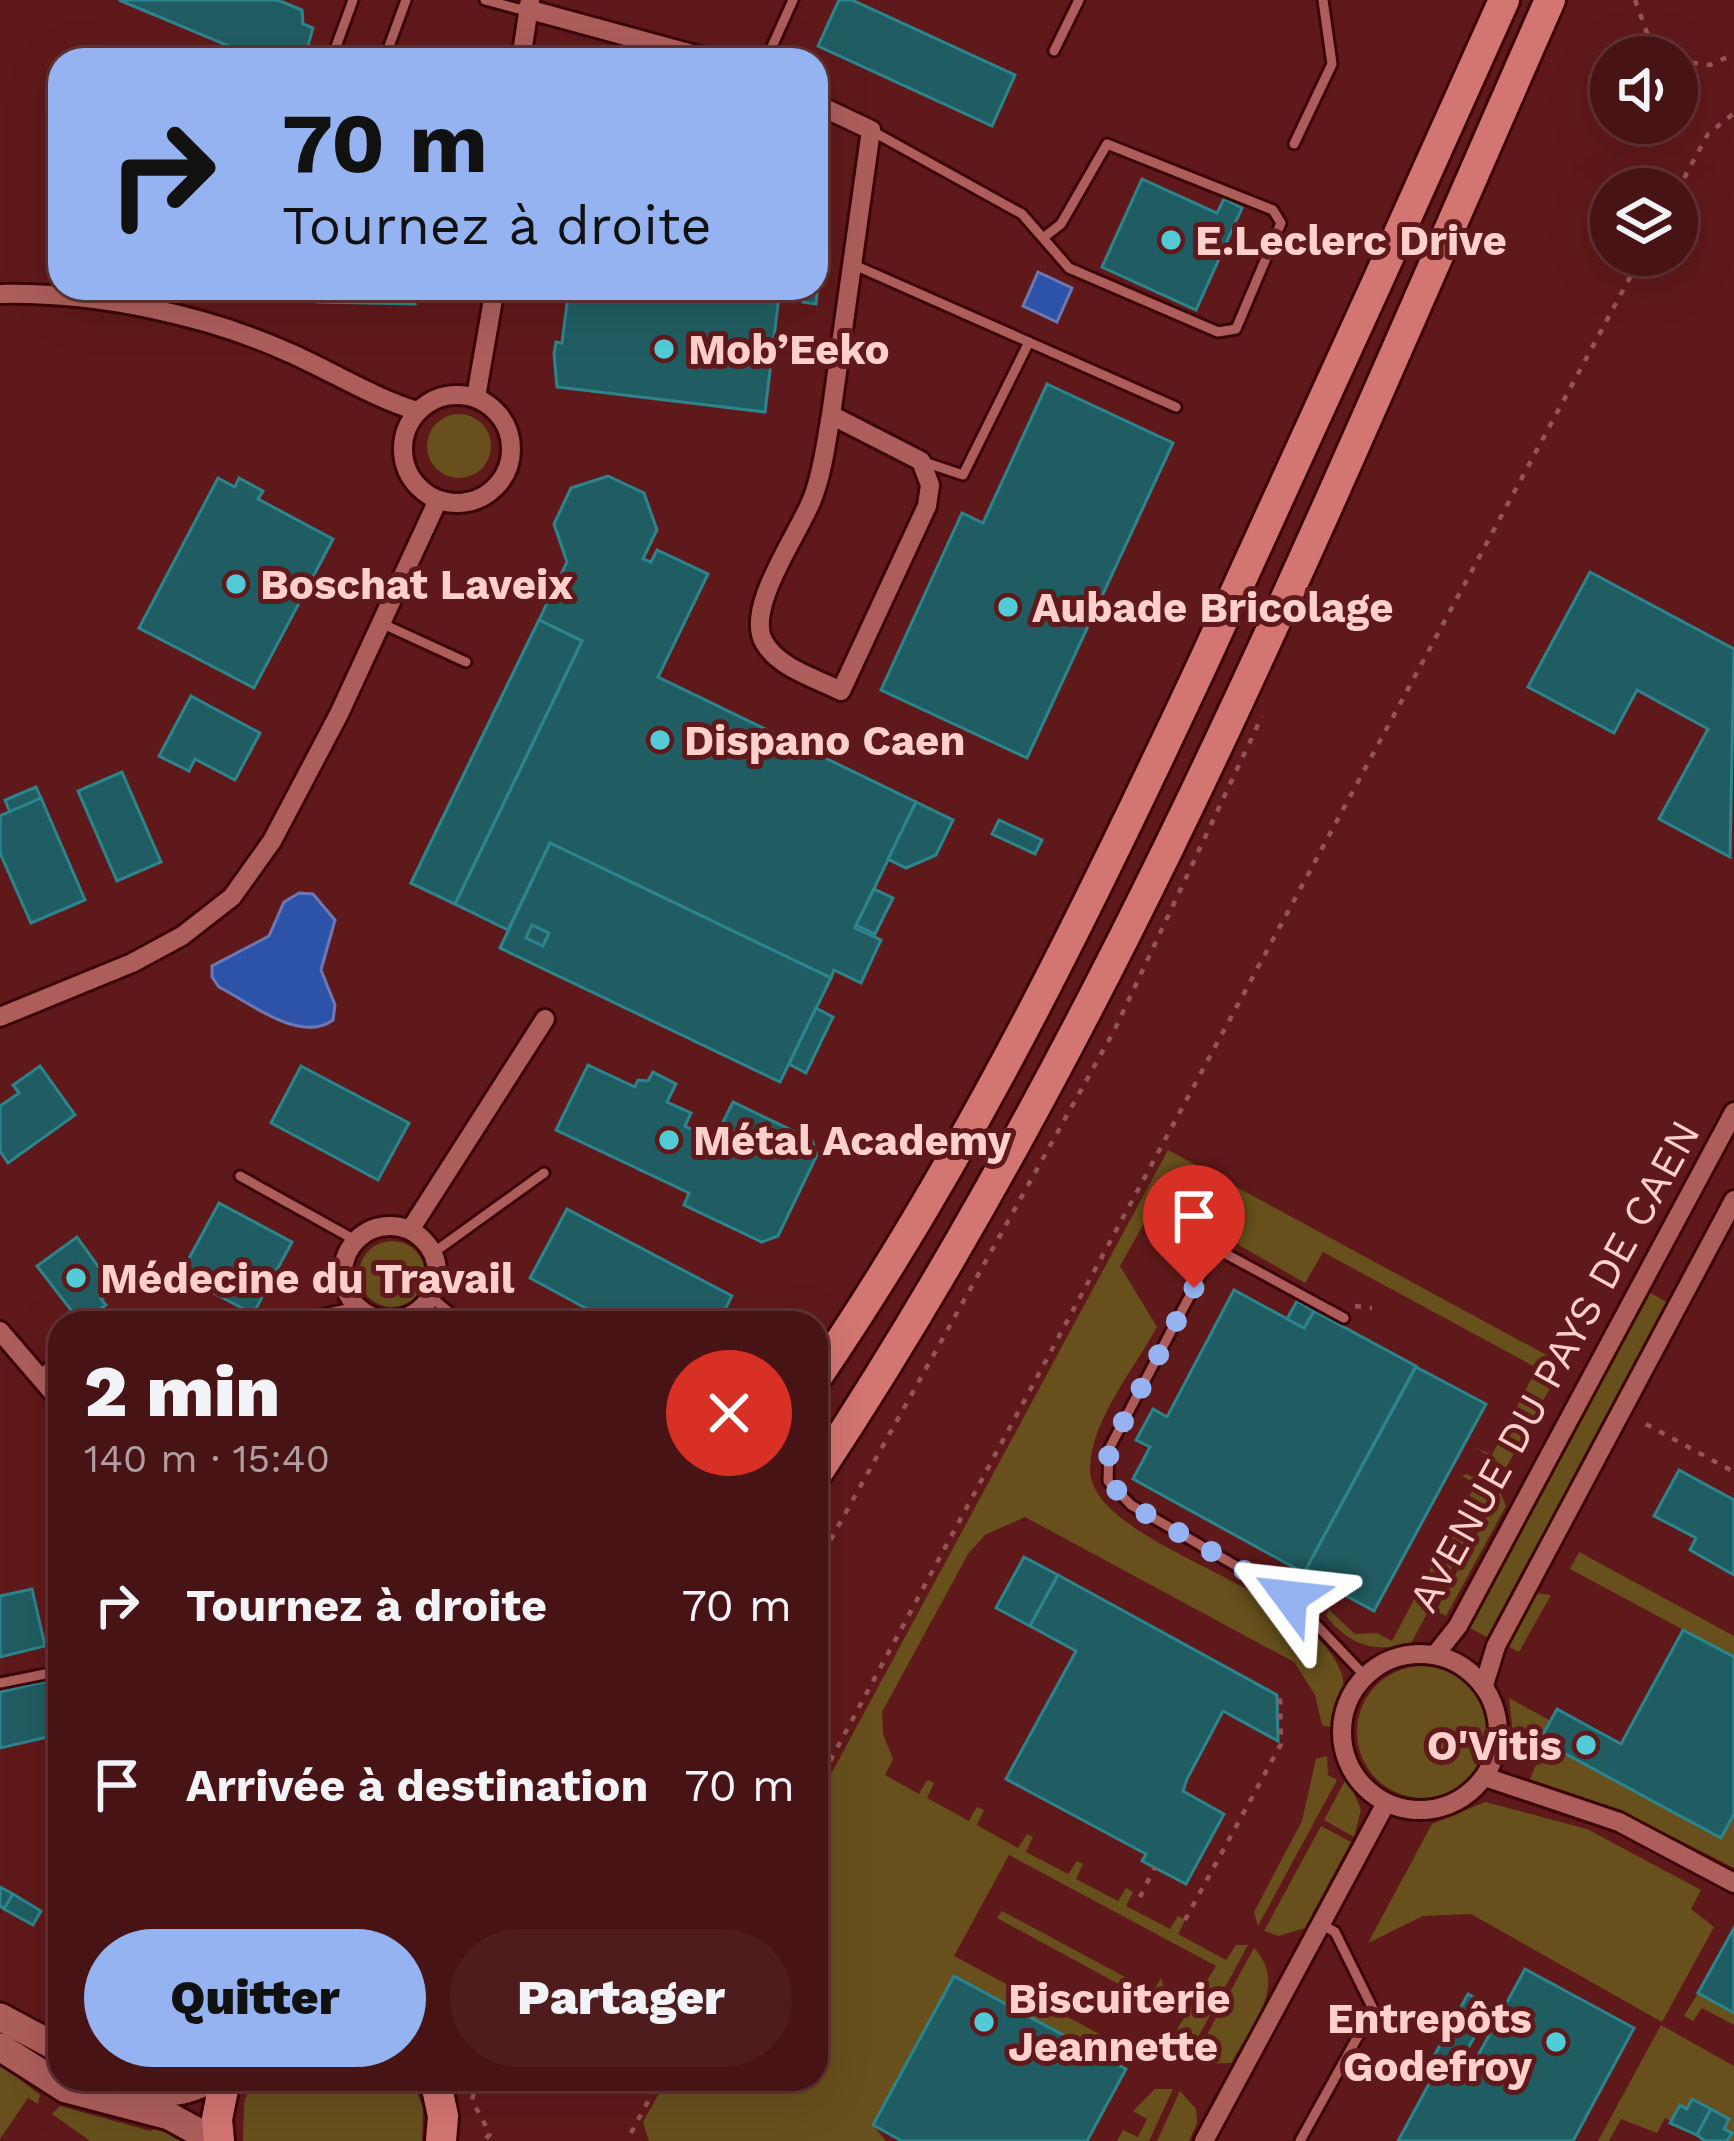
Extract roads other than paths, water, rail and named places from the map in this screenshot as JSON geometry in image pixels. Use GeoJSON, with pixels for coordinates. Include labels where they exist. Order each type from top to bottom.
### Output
{"type":"FeatureCollection","features":[{"type":"Feature","properties":{"kind":"main road"},"geometry":{"type":"LineString","coordinates":[[828,1359],[970,1129],[1090,898],[1254,553],[1504,0]]}},
{"type":"Feature","properties":{"kind":"main road"},"geometry":{"type":"LineString","coordinates":[[828,1455],[1024,1132],[1136,923],[1550,0]]}},
{"type":"Feature","properties":{"kind":"main road"},"geometry":{"type":"LineString","coordinates":[[0,2017],[48,2043]]}},
{"type":"Feature","properties":{"kind":"main road"},"geometry":{"type":"LineString","coordinates":[[0,2047],[48,2073]]}},
{"type":"Feature","properties":{"kind":"main road"},"geometry":{"type":"LineString","coordinates":[[90,2091],[169,2116],[217,2141],[223,2091]]}},
{"type":"Feature","properties":{"kind":"main road"},"geometry":{"type":"LineString","coordinates":[[437,2091],[446,2133]]}},
{"type":"Feature","properties":{"kind":"street"},"geometry":{"type":"LineString","coordinates":[[523,48],[528,7],[671,48]]}},
{"type":"Feature","properties":{"kind":"street"},"geometry":{"type":"LineString","coordinates":[[828,110],[871,130],[831,415],[814,496],[766,595],[761,621],[762,639],[781,661],[841,691],[927,506],[930,485],[921,461],[831,415]]}},
{"type":"Feature","properties":{"kind":"street"},"geometry":{"type":"LineString","coordinates":[[0,293],[48,295]]}},
{"type":"Feature","properties":{"kind":"street"},"geometry":{"type":"LineString","coordinates":[[145,300],[287,351],[384,401],[417,411],[455,394],[476,397],[507,426],[509,467],[498,486],[480,499],[438,500],[420,489],[402,451],[417,411]]}},
{"type":"Feature","properties":{"kind":"street"},"geometry":{"type":"LineString","coordinates":[[476,397],[493,300]]}},
{"type":"Feature","properties":{"kind":"street"},"geometry":{"type":"LineString","coordinates":[[0,1017],[132,963],[182,936],[232,897],[272,842],[383,623],[438,500]]}},
{"type":"Feature","properties":{"kind":"street"},"geometry":{"type":"LineString","coordinates":[[410,1230],[545,1019]]}},
{"type":"Feature","properties":{"kind":"street","name":"AVENUE DU PAYS DE CAEN"},"geometry":{"type":"LineString","coordinates":[[1435,1654],[1458,1626],[1734,1112]]}},
{"type":"Feature","properties":{"kind":"street","name":"AVENUE DU PAYS DE CAEN"},"geometry":{"type":"LineString","coordinates":[[1484,1685],[1506,1627],[1734,1200]]}},
{"type":"Feature","properties":{"kind":"street"},"geometry":{"type":"LineString","coordinates":[[362,1311],[343,1281],[342,1267],[356,1240],[381,1226],[410,1230],[433,1253],[436,1283],[431,1297],[415,1311]]}},
{"type":"Feature","properties":{"kind":"street"},"geometry":{"type":"LineString","coordinates":[[0,1331],[48,1384]]}},
{"type":"Feature","properties":{"kind":"street"},"geometry":{"type":"LineString","coordinates":[[1408,1654],[1435,1654],[1462,1666],[1484,1685],[1499,1733],[1485,1777],[1450,1804],[1414,1810],[1386,1803],[1364,1788],[1342,1742],[1342,1718],[1365,1676],[1408,1654]]}},
{"type":"Feature","properties":{"kind":"street"},"geometry":{"type":"LineString","coordinates":[[1485,1777],[1619,1822],[1734,1883]]}},
{"type":"Feature","properties":{"kind":"street"},"geometry":{"type":"LineString","coordinates":[[1204,2141],[1386,1803]]}},
{"type":"Feature","properties":{"kind":"lane"},"geometry":{"type":"LineString","coordinates":[[335,48],[353,0]]}},
{"type":"Feature","properties":{"kind":"lane"},"geometry":{"type":"LineString","coordinates":[[388,48],[406,0]]}},
{"type":"Feature","properties":{"kind":"lane"},"geometry":{"type":"LineString","coordinates":[[485,0],[528,7]]}},
{"type":"Feature","properties":{"kind":"lane"},"geometry":{"type":"LineString","coordinates":[[771,48],[793,0]]}},
{"type":"Feature","properties":{"kind":"lane"},"geometry":{"type":"LineString","coordinates":[[1054,51],[1078,0]]}},
{"type":"Feature","properties":{"kind":"lane"},"geometry":{"type":"LineString","coordinates":[[1294,144],[1332,64],[1323,0]]}},
{"type":"Feature","properties":{"kind":"lane"},"geometry":{"type":"LineString","coordinates":[[871,130],[1022,214],[1069,268],[1218,332],[1236,328],[1281,223],[1273,209],[1107,144],[1061,224],[1043,238]]}},
{"type":"Feature","properties":{"kind":"lane"},"geometry":{"type":"LineString","coordinates":[[852,264],[1176,407]]}},
{"type":"Feature","properties":{"kind":"lane"},"geometry":{"type":"LineString","coordinates":[[921,461],[963,475],[1029,342]]}},
{"type":"Feature","properties":{"kind":"lane"},"geometry":{"type":"LineString","coordinates":[[383,623],[466,662]]}},
{"type":"Feature","properties":{"kind":"lane"},"geometry":{"type":"LineString","coordinates":[[433,1253],[544,1173]]}},
{"type":"Feature","properties":{"kind":"lane"},"geometry":{"type":"LineString","coordinates":[[240,1176],[356,1240]]}},
{"type":"Feature","properties":{"kind":"lane"},"geometry":{"type":"LineString","coordinates":[[1343,1318],[1215,1248],[1109,1449],[1108,1481],[1131,1505],[1290,1597],[1365,1676]]}},
{"type":"Feature","properties":{"kind":"lane"},"geometry":{"type":"LineString","coordinates":[[431,1297],[448,1311]]}},
{"type":"Feature","properties":{"kind":"lane"},"geometry":{"type":"LineString","coordinates":[[41,1374],[48,1368]]}},
{"type":"Feature","properties":{"kind":"lane"},"geometry":{"type":"LineString","coordinates":[[0,1683],[48,1673]]}},
{"type":"Feature","properties":{"kind":"lane"},"geometry":{"type":"LineString","coordinates":[[1300,2141],[1373,2009],[1335,1932],[1321,1924]]}},
{"type":"Feature","properties":{"kind":"water"},"geometry":{"type":"Polygon","coordinates":[[[1038,272],[1072,288],[1057,322],[1023,306],[1038,272]]]}},
{"type":"Feature","properties":{"kind":"water"},"geometry":{"type":"Polygon","coordinates":[[[299,893],[313,894],[335,920],[321,970],[335,1005],[333,1020],[320,1026],[276,1018],[219,987],[212,977],[212,966],[269,936],[284,902],[299,893]]]}},
{"type":"Feature","properties":{"kind":"place","name":"E.Leclerc Drive"},"geometry":{"type":"Point","coordinates":[1171,240]}},
{"type":"Feature","properties":{"kind":"place","name":"Mob’Eeko"},"geometry":{"type":"Point","coordinates":[664,349]}},
{"type":"Feature","properties":{"kind":"place","name":"Boschat Laveix"},"geometry":{"type":"Point","coordinates":[236,584]}},
{"type":"Feature","properties":{"kind":"place","name":"Aubade Bricolage"},"geometry":{"type":"Point","coordinates":[1008,607]}},
{"type":"Feature","properties":{"kind":"place","name":"Dispano Caen"},"geometry":{"type":"Point","coordinates":[660,740]}},
{"type":"Feature","properties":{"kind":"place","name":"Métal Academy"},"geometry":{"type":"Point","coordinates":[669,1140]}},
{"type":"Feature","properties":{"kind":"place","name":"Médecine du Travail"},"geometry":{"type":"Point","coordinates":[76,1278]}},
{"type":"Feature","properties":{"kind":"place","name":"O'Vitis"},"geometry":{"type":"Point","coordinates":[1586,1745]}},
{"type":"Feature","properties":{"kind":"place","name":"Biscuiterie Jeannette"},"geometry":{"type":"Point","coordinates":[984,2022]}},
{"type":"Feature","properties":{"kind":"place","name":"Entrepôts Godefroy"},"geometry":{"type":"Point","coordinates":[1556,2042]}}]}
